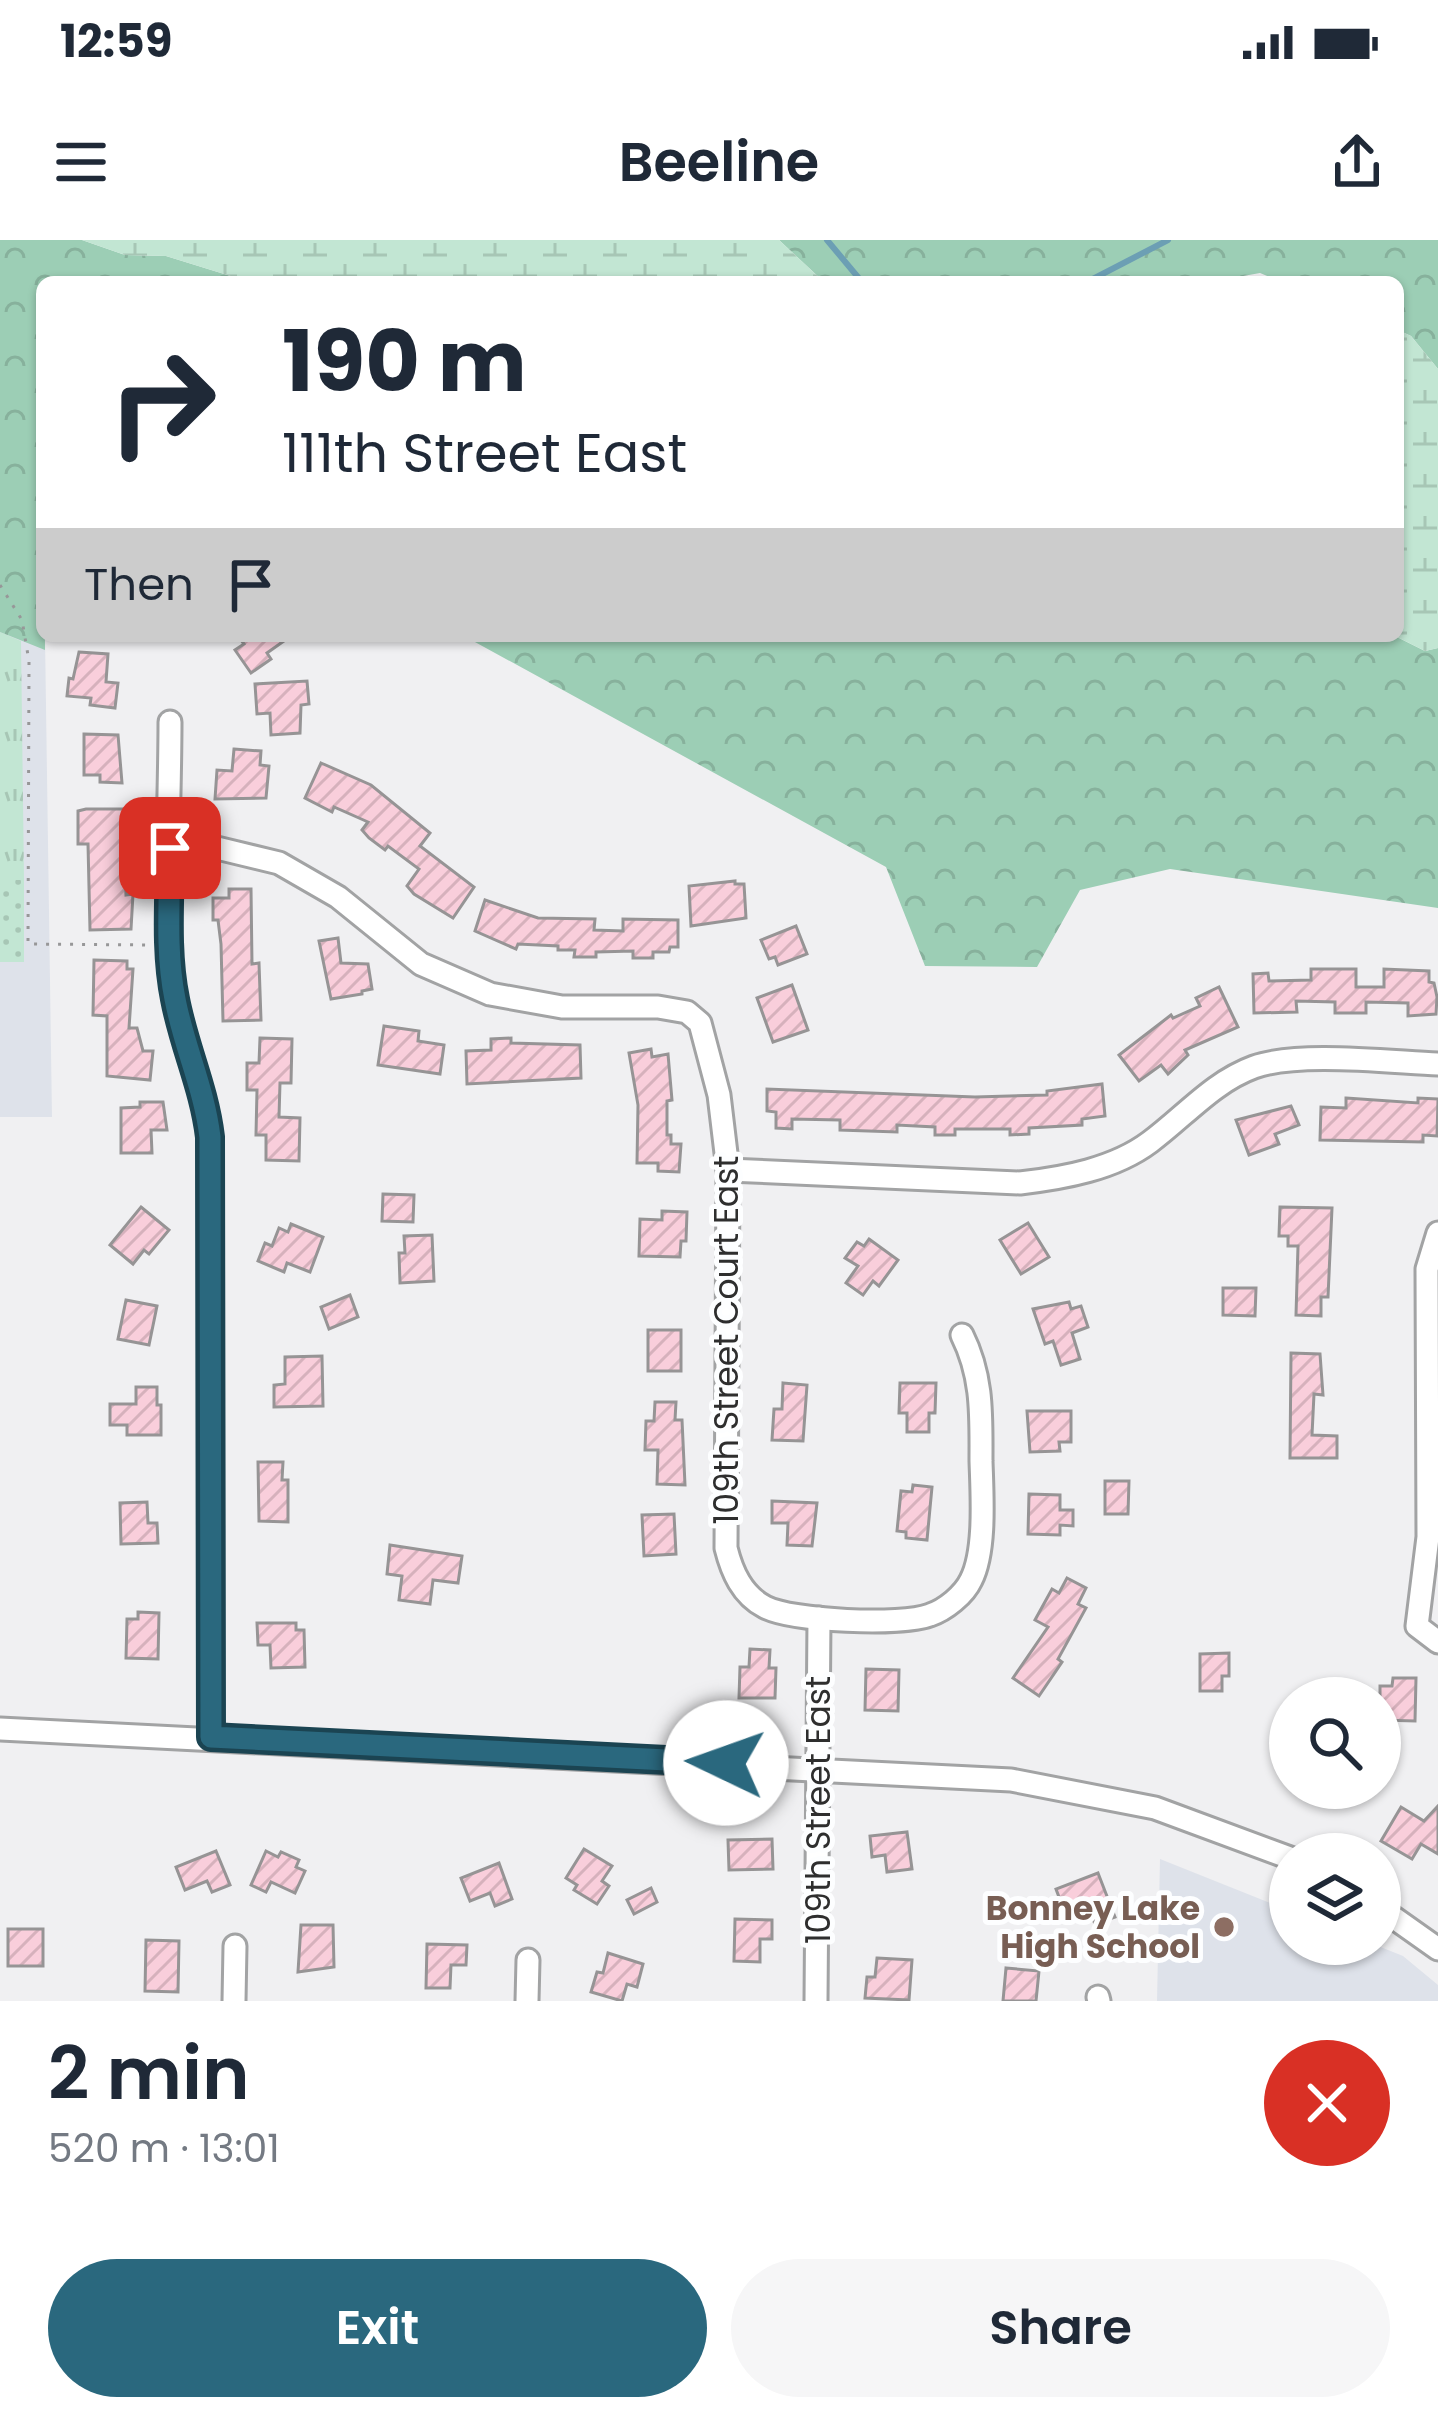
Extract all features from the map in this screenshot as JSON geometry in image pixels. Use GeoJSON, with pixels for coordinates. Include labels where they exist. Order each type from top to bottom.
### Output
{"type":"FeatureCollection","features":[{"type":"Feature","properties":{"kind":"street"},"geometry":{"type":"LineString","coordinates":[[170,722],[171,973],[182,1030],[206,1100],[210,1137],[211,1737]]}},
{"type":"Feature","properties":{"kind":"street","name":"109th Street Court East"},"geometry":{"type":"LineString","coordinates":[[170,848],[217,848],[279,863],[338,897],[421,964],[490,994],[562,1007],[658,1007],[687,1012],[700,1023],[713,1072],[728,1170],[726,1548],[736,1579],[760,1604],[786,1614],[819,1618],[909,1620],[948,1606],[971,1582],[982,1518],[981,1404],[980,1378],[962,1335]]}},
{"type":"Feature","properties":{"kind":"street"},"geometry":{"type":"LineString","coordinates":[[728,1170],[1020,1183],[1057,1179],[1147,1145],[1206,1094],[1259,1065],[1354,1060],[1438,1064]]}},
{"type":"Feature","properties":{"kind":"street"},"geometry":{"type":"LineString","coordinates":[[1437,1235],[1427,1269],[1428,1537],[1417,1626],[1438,1642]]}},
{"type":"Feature","properties":{"kind":"street","name":"109th Street East"},"geometry":{"type":"LineString","coordinates":[[817,2001],[819,1618]]}},
{"type":"Feature","properties":{"kind":"street"},"geometry":{"type":"LineString","coordinates":[[0,1729],[1011,1780],[1155,1808],[1269,1850]]}},
{"type":"Feature","properties":{"kind":"street"},"geometry":{"type":"LineString","coordinates":[[1401,1923],[1438,1949]]}},
{"type":"Feature","properties":{"kind":"street"},"geometry":{"type":"LineString","coordinates":[[234,2001],[235,1946]]}},
{"type":"Feature","properties":{"kind":"street"},"geometry":{"type":"LineString","coordinates":[[527,2001],[528,1960]]}},
{"type":"Feature","properties":{"kind":"path"},"geometry":{"type":"LineString","coordinates":[[0,585],[22,620],[28,661],[28,944],[158,944]]}},
{"type":"Feature","properties":{"kind":"shaded area"},"geometry":{"type":"Polygon","coordinates":[[[0,529],[36,615],[36,642],[45,642],[52,1117],[0,1117],[0,529]]]}},
{"type":"Feature","properties":{"kind":"shaded area","name":"Bonney Lake High School"},"geometry":{"type":"Polygon","coordinates":[[[1160,1859],[1269,1903],[1269,1965],[1401,1965],[1401,1955],[1438,1985],[1438,2001],[1157,2001],[1160,1859]]]}},
{"type":"Feature","properties":{"kind":"green space"},"geometry":{"type":"Polygon","coordinates":[[[0,240],[82,240],[125,255],[166,256],[231,276],[36,276],[36,642],[45,642],[45,650],[0,632],[0,240]]]}},
{"type":"Feature","properties":{"kind":"green space"},"geometry":{"type":"Polygon","coordinates":[[[82,240],[779,240],[818,276],[231,276],[166,256],[125,255],[82,240]]]}},
{"type":"Feature","properties":{"kind":"green space"},"geometry":{"type":"Polygon","coordinates":[[[779,240],[1438,240],[1438,369],[1404,333],[1404,276],[818,276],[779,240]]]}},
{"type":"Feature","properties":{"kind":"green space"},"geometry":{"type":"Polygon","coordinates":[[[1404,333],[1438,369],[1438,648],[1425,651],[1404,640],[1404,333]]]}},
{"type":"Feature","properties":{"kind":"green space"},"geometry":{"type":"Polygon","coordinates":[[[0,632],[21,641],[24,880],[0,880],[0,632]]]}},
{"type":"Feature","properties":{"kind":"green space"},"geometry":{"type":"Polygon","coordinates":[[[1404,640],[1425,651],[1438,648],[1438,908],[1170,869],[1080,890],[1037,967],[925,966],[886,867],[475,642],[1404,640]]]}},
{"type":"Feature","properties":{"kind":"green space"},"geometry":{"type":"Polygon","coordinates":[[[0,880],[24,880],[24,962],[0,962],[0,880]]]}},
{"type":"Feature","properties":{"kind":"building"},"geometry":{"type":"Polygon","coordinates":[[[283,642],[267,653],[271,659],[251,673],[235,650],[244,644],[283,642]]]}},
{"type":"Feature","properties":{"kind":"building"},"geometry":{"type":"Polygon","coordinates":[[[79,652],[108,654],[106,682],[118,683],[115,708],[90,705],[91,698],[67,696],[79,652]]]}},
{"type":"Feature","properties":{"kind":"building"},"geometry":{"type":"Polygon","coordinates":[[[307,681],[309,704],[301,705],[300,733],[271,735],[270,713],[257,714],[255,684],[307,681]]]}},
{"type":"Feature","properties":{"kind":"building"},"geometry":{"type":"Polygon","coordinates":[[[84,734],[118,735],[122,783],[84,775],[84,734]]]}},
{"type":"Feature","properties":{"kind":"building"},"geometry":{"type":"Polygon","coordinates":[[[234,749],[261,751],[260,765],[269,766],[266,798],[215,799],[217,770],[232,771],[234,749]]]}},
{"type":"Feature","properties":{"kind":"building"},"geometry":{"type":"Polygon","coordinates":[[[321,763],[371,785],[430,833],[420,846],[474,887],[453,918],[414,894],[407,886],[419,869],[369,838],[362,830],[368,822],[305,798],[321,763]]]}},
{"type":"Feature","properties":{"kind":"building"},"geometry":{"type":"Polygon","coordinates":[[[127,809],[130,813],[130,832],[121,833],[121,872],[125,872],[126,895],[133,894],[131,929],[90,930],[88,844],[78,844],[78,811],[127,809]]]}},
{"type":"Feature","properties":{"kind":"building"},"geometry":{"type":"Polygon","coordinates":[[[744,884],[746,918],[691,926],[689,886],[744,884]]]}},
{"type":"Feature","properties":{"kind":"building"},"geometry":{"type":"Polygon","coordinates":[[[229,889],[251,889],[252,964],[259,963],[261,1020],[223,1021],[221,944],[218,920],[213,920],[213,898],[229,898],[229,889]]]}},
{"type":"Feature","properties":{"kind":"building"},"geometry":{"type":"Polygon","coordinates":[[[485,900],[538,918],[595,919],[594,930],[623,931],[623,919],[678,920],[678,947],[653,952],[653,958],[633,958],[633,951],[574,957],[575,950],[558,950],[558,946],[518,944],[516,949],[475,931],[485,900]]]}},
{"type":"Feature","properties":{"kind":"building"},"geometry":{"type":"Polygon","coordinates":[[[796,926],[807,954],[778,965],[775,957],[769,959],[761,940],[796,926]]]}},
{"type":"Feature","properties":{"kind":"building"},"geometry":{"type":"Polygon","coordinates":[[[338,938],[341,963],[368,964],[372,989],[331,999],[319,941],[338,938]]]}},
{"type":"Feature","properties":{"kind":"building"},"geometry":{"type":"Polygon","coordinates":[[[94,960],[127,961],[127,969],[133,969],[129,1028],[137,1028],[143,1051],[153,1051],[150,1080],[107,1076],[107,1016],[93,1015],[94,960]]]}},
{"type":"Feature","properties":{"kind":"building"},"geometry":{"type":"Polygon","coordinates":[[[1311,969],[1356,969],[1356,987],[1384,987],[1384,969],[1429,971],[1437,997],[1436,1014],[1408,1016],[1408,1003],[1366,1002],[1366,1013],[1335,1013],[1335,1002],[1296,1001],[1297,1012],[1254,1013],[1253,974],[1268,973],[1269,981],[1311,980],[1311,969]]]}},
{"type":"Feature","properties":{"kind":"building"},"geometry":{"type":"Polygon","coordinates":[[[792,985],[808,1030],[773,1042],[757,998],[792,985]]]}},
{"type":"Feature","properties":{"kind":"building"},"geometry":{"type":"Polygon","coordinates":[[[1219,987],[1238,1027],[1185,1050],[1188,1055],[1168,1074],[1161,1065],[1139,1081],[1119,1055],[1171,1015],[1200,1006],[1196,998],[1219,987]]]}},
{"type":"Feature","properties":{"kind":"building"},"geometry":{"type":"Polygon","coordinates":[[[384,1026],[419,1031],[418,1041],[444,1045],[440,1074],[378,1065],[384,1026]]]}},
{"type":"Feature","properties":{"kind":"building"},"geometry":{"type":"Polygon","coordinates":[[[260,1038],[292,1039],[291,1083],[280,1083],[279,1117],[300,1118],[299,1161],[266,1160],[266,1135],[256,1135],[257,1090],[247,1090],[247,1063],[259,1063],[260,1038]]]}},
{"type":"Feature","properties":{"kind":"building"},"geometry":{"type":"Polygon","coordinates":[[[511,1038],[511,1043],[580,1045],[581,1078],[467,1084],[466,1051],[491,1050],[491,1039],[511,1038]]]}},
{"type":"Feature","properties":{"kind":"building"},"geometry":{"type":"Polygon","coordinates":[[[651,1049],[652,1057],[668,1054],[672,1100],[667,1101],[667,1135],[671,1135],[671,1144],[681,1144],[679,1172],[658,1171],[658,1163],[637,1163],[638,1105],[629,1053],[651,1049]]]}},
{"type":"Feature","properties":{"kind":"building"},"geometry":{"type":"Polygon","coordinates":[[[1102,1084],[1105,1116],[1082,1119],[1082,1125],[1029,1128],[1029,1134],[1010,1135],[1010,1129],[955,1129],[955,1135],[935,1135],[935,1127],[897,1125],[897,1132],[840,1130],[840,1120],[792,1119],[792,1129],[776,1128],[776,1112],[767,1111],[767,1089],[975,1097],[1047,1095],[1047,1091],[1102,1084]]]}},
{"type":"Feature","properties":{"kind":"building"},"geometry":{"type":"Polygon","coordinates":[[[1346,1098],[1418,1103],[1418,1098],[1438,1099],[1437,1136],[1423,1135],[1423,1142],[1320,1140],[1321,1107],[1346,1108],[1346,1098]]]}},
{"type":"Feature","properties":{"kind":"building"},"geometry":{"type":"Polygon","coordinates":[[[140,1102],[163,1102],[167,1130],[151,1130],[152,1153],[121,1153],[121,1108],[140,1107],[140,1102]]]}},
{"type":"Feature","properties":{"kind":"building"},"geometry":{"type":"Polygon","coordinates":[[[1291,1106],[1299,1125],[1275,1134],[1279,1144],[1249,1155],[1236,1120],[1291,1106]]]}},
{"type":"Feature","properties":{"kind":"building"},"geometry":{"type":"Polygon","coordinates":[[[383,1194],[414,1195],[413,1222],[382,1221],[383,1194]]]}},
{"type":"Feature","properties":{"kind":"building"},"geometry":{"type":"Polygon","coordinates":[[[141,1207],[169,1230],[149,1254],[144,1250],[133,1264],[110,1245],[141,1207]]]}},
{"type":"Feature","properties":{"kind":"building"},"geometry":{"type":"Polygon","coordinates":[[[1280,1207],[1332,1208],[1328,1297],[1321,1297],[1321,1316],[1296,1315],[1298,1246],[1288,1246],[1288,1236],[1279,1236],[1280,1207]]]}},
{"type":"Feature","properties":{"kind":"building"},"geometry":{"type":"Polygon","coordinates":[[[662,1211],[687,1212],[680,1257],[639,1256],[640,1219],[662,1220],[662,1211]]]}},
{"type":"Feature","properties":{"kind":"building"},"geometry":{"type":"Polygon","coordinates":[[[1028,1223],[1049,1257],[1021,1274],[1000,1240],[1028,1223]]]}},
{"type":"Feature","properties":{"kind":"building"},"geometry":{"type":"Polygon","coordinates":[[[291,1224],[323,1237],[310,1272],[287,1263],[284,1272],[258,1261],[265,1243],[272,1246],[279,1228],[288,1232],[291,1224]]]}},
{"type":"Feature","properties":{"kind":"building"},"geometry":{"type":"Polygon","coordinates":[[[432,1235],[434,1281],[400,1283],[404,1236],[432,1235]]]}},
{"type":"Feature","properties":{"kind":"building"},"geometry":{"type":"Polygon","coordinates":[[[869,1239],[898,1260],[879,1286],[873,1281],[863,1295],[846,1283],[858,1266],[845,1258],[857,1242],[864,1246],[869,1239]]]}},
{"type":"Feature","properties":{"kind":"building"},"geometry":{"type":"Polygon","coordinates":[[[1223,1288],[1256,1288],[1255,1316],[1223,1315],[1223,1288]]]}},
{"type":"Feature","properties":{"kind":"building"},"geometry":{"type":"Polygon","coordinates":[[[350,1295],[358,1317],[329,1329],[321,1307],[350,1295]]]}},
{"type":"Feature","properties":{"kind":"building"},"geometry":{"type":"Polygon","coordinates":[[[126,1300],[157,1306],[149,1345],[118,1339],[126,1300]]]}},
{"type":"Feature","properties":{"kind":"building"},"geometry":{"type":"Polygon","coordinates":[[[1069,1302],[1071,1309],[1081,1306],[1088,1327],[1072,1333],[1080,1359],[1061,1365],[1053,1341],[1045,1344],[1033,1309],[1069,1302]]]}},
{"type":"Feature","properties":{"kind":"building"},"geometry":{"type":"Polygon","coordinates":[[[648,1330],[681,1330],[681,1371],[648,1371],[648,1330]]]}},
{"type":"Feature","properties":{"kind":"building"},"geometry":{"type":"Polygon","coordinates":[[[1291,1353],[1320,1354],[1323,1395],[1314,1394],[1312,1435],[1337,1436],[1337,1458],[1290,1458],[1291,1353]]]}},
{"type":"Feature","properties":{"kind":"building"},"geometry":{"type":"Polygon","coordinates":[[[322,1356],[323,1406],[274,1407],[274,1385],[285,1384],[285,1357],[322,1356]]]}},
{"type":"Feature","properties":{"kind":"building"},"geometry":{"type":"Polygon","coordinates":[[[783,1383],[807,1385],[803,1441],[772,1440],[774,1409],[782,1409],[783,1383]]]}},
{"type":"Feature","properties":{"kind":"building"},"geometry":{"type":"Polygon","coordinates":[[[900,1383],[936,1383],[929,1432],[907,1432],[907,1413],[899,1413],[900,1383]]]}},
{"type":"Feature","properties":{"kind":"building"},"geometry":{"type":"Polygon","coordinates":[[[136,1387],[157,1387],[161,1435],[127,1435],[127,1425],[110,1425],[110,1404],[136,1404],[136,1387]]]}},
{"type":"Feature","properties":{"kind":"building"},"geometry":{"type":"Polygon","coordinates":[[[655,1402],[676,1402],[675,1420],[682,1420],[685,1485],[657,1484],[658,1450],[645,1450],[646,1421],[654,1421],[655,1402]]]}},
{"type":"Feature","properties":{"kind":"building"},"geometry":{"type":"Polygon","coordinates":[[[1027,1411],[1071,1411],[1071,1442],[1059,1442],[1060,1451],[1030,1452],[1027,1411]]]}},
{"type":"Feature","properties":{"kind":"building"},"geometry":{"type":"Polygon","coordinates":[[[258,1462],[283,1462],[288,1522],[259,1521],[258,1462]]]}},
{"type":"Feature","properties":{"kind":"building"},"geometry":{"type":"Polygon","coordinates":[[[1105,1481],[1129,1481],[1128,1514],[1105,1514],[1105,1481]]]}},
{"type":"Feature","properties":{"kind":"building"},"geometry":{"type":"Polygon","coordinates":[[[913,1485],[932,1487],[927,1540],[906,1538],[906,1532],[897,1531],[901,1491],[912,1492],[913,1485]]]}},
{"type":"Feature","properties":{"kind":"building"},"geometry":{"type":"Polygon","coordinates":[[[1029,1494],[1060,1495],[1060,1510],[1073,1510],[1073,1526],[1060,1525],[1060,1535],[1028,1534],[1029,1494]]]}},
{"type":"Feature","properties":{"kind":"building"},"geometry":{"type":"Polygon","coordinates":[[[772,1501],[817,1503],[812,1546],[787,1545],[788,1523],[772,1523],[772,1501]]]}},
{"type":"Feature","properties":{"kind":"building"},"geometry":{"type":"Polygon","coordinates":[[[147,1502],[148,1523],[157,1523],[158,1543],[121,1544],[120,1503],[147,1502]]]}},
{"type":"Feature","properties":{"kind":"building"},"geometry":{"type":"Polygon","coordinates":[[[674,1514],[676,1554],[644,1556],[642,1515],[674,1514]]]}},
{"type":"Feature","properties":{"kind":"building"},"geometry":{"type":"Polygon","coordinates":[[[390,1545],[462,1556],[458,1583],[433,1580],[430,1604],[399,1600],[402,1576],[387,1574],[390,1545]]]}},
{"type":"Feature","properties":{"kind":"building"},"geometry":{"type":"Polygon","coordinates":[[[1067,1578],[1086,1588],[1078,1604],[1086,1608],[1058,1659],[1062,1662],[1039,1696],[1013,1678],[1048,1627],[1035,1620],[1052,1589],[1059,1593],[1067,1578]]]}},
{"type":"Feature","properties":{"kind":"building"},"geometry":{"type":"Polygon","coordinates":[[[138,1612],[159,1613],[158,1659],[126,1658],[127,1619],[138,1619],[138,1612]]]}},
{"type":"Feature","properties":{"kind":"building"},"geometry":{"type":"Polygon","coordinates":[[[257,1623],[296,1623],[296,1630],[304,1630],[305,1667],[271,1668],[270,1645],[258,1645],[257,1623]]]}},
{"type":"Feature","properties":{"kind":"building"},"geometry":{"type":"Polygon","coordinates":[[[750,1649],[770,1650],[769,1668],[776,1668],[775,1698],[739,1698],[740,1667],[749,1667],[750,1649]]]}},
{"type":"Feature","properties":{"kind":"building"},"geometry":{"type":"Polygon","coordinates":[[[1229,1653],[1229,1676],[1222,1676],[1222,1691],[1200,1691],[1200,1654],[1229,1653]]]}},
{"type":"Feature","properties":{"kind":"building"},"geometry":{"type":"Polygon","coordinates":[[[866,1669],[899,1670],[898,1711],[865,1710],[866,1669]]]}},
{"type":"Feature","properties":{"kind":"building"},"geometry":{"type":"Polygon","coordinates":[[[1401,1678],[1416,1678],[1415,1721],[1401,1721],[1401,1678]]]}},
{"type":"Feature","properties":{"kind":"building"},"geometry":{"type":"Polygon","coordinates":[[[1438,1806],[1438,1854],[1421,1844],[1412,1859],[1401,1853],[1401,1833],[1386,1833],[1401,1807],[1424,1821],[1438,1806]]]}},
{"type":"Feature","properties":{"kind":"building"},"geometry":{"type":"Polygon","coordinates":[[[907,1832],[912,1869],[887,1872],[885,1855],[872,1857],[870,1836],[907,1832]]]}},
{"type":"Feature","properties":{"kind":"building"},"geometry":{"type":"Polygon","coordinates":[[[772,1839],[773,1869],[729,1870],[728,1840],[772,1839]]]}},
{"type":"Feature","properties":{"kind":"building"},"geometry":{"type":"Polygon","coordinates":[[[584,1849],[612,1866],[602,1881],[609,1886],[597,1904],[574,1890],[577,1885],[566,1878],[584,1849]]]}},
{"type":"Feature","properties":{"kind":"building"},"geometry":{"type":"Polygon","coordinates":[[[216,1851],[230,1885],[212,1892],[207,1881],[185,1890],[176,1867],[216,1851]]]}},
{"type":"Feature","properties":{"kind":"building"},"geometry":{"type":"Polygon","coordinates":[[[266,1851],[299,1860],[296,1867],[305,1871],[295,1893],[271,1882],[266,1892],[251,1885],[266,1851]]]}},
{"type":"Feature","properties":{"kind":"building"},"geometry":{"type":"Polygon","coordinates":[[[499,1863],[512,1899],[495,1906],[490,1893],[470,1901],[461,1878],[499,1863]]]}},
{"type":"Feature","properties":{"kind":"building"},"geometry":{"type":"Polygon","coordinates":[[[1098,1873],[1115,1917],[1095,1924],[1090,1913],[1068,1921],[1056,1889],[1098,1873]]]}},
{"type":"Feature","properties":{"kind":"building"},"geometry":{"type":"Polygon","coordinates":[[[651,1888],[657,1902],[634,1914],[627,1900],[651,1888]]]}},
{"type":"Feature","properties":{"kind":"building"},"geometry":{"type":"Polygon","coordinates":[[[735,1919],[772,1920],[772,1939],[760,1939],[760,1962],[734,1961],[735,1919]]]}},
{"type":"Feature","properties":{"kind":"building"},"geometry":{"type":"Polygon","coordinates":[[[301,1925],[333,1925],[334,1967],[298,1972],[301,1925]]]}},
{"type":"Feature","properties":{"kind":"building"},"geometry":{"type":"Polygon","coordinates":[[[8,1929],[43,1929],[43,1966],[8,1966],[8,1929]]]}},
{"type":"Feature","properties":{"kind":"building"},"geometry":{"type":"Polygon","coordinates":[[[146,1940],[179,1941],[178,1992],[145,1991],[146,1940]]]}},
{"type":"Feature","properties":{"kind":"building"},"geometry":{"type":"Polygon","coordinates":[[[427,1944],[467,1945],[466,1965],[451,1965],[450,1988],[426,1988],[427,1944]]]}},
{"type":"Feature","properties":{"kind":"building"},"geometry":{"type":"Polygon","coordinates":[[[608,1953],[643,1964],[637,1987],[627,1984],[622,2001],[591,1992],[608,1953]]]}},
{"type":"Feature","properties":{"kind":"building"},"geometry":{"type":"Polygon","coordinates":[[[877,1958],[912,1960],[909,2000],[865,1998],[867,1977],[875,1977],[877,1958]]]}},
{"type":"Feature","properties":{"kind":"building"},"geometry":{"type":"Polygon","coordinates":[[[1006,1968],[1039,1971],[1036,2001],[1003,2001],[1006,1968]]]}},
{"type":"Feature","properties":{"kind":"waterway"},"geometry":{"type":"LineString","coordinates":[[827,240],[857,276]]}},
{"type":"Feature","properties":{"kind":"waterway"},"geometry":{"type":"LineString","coordinates":[[1099,276],[1168,240]]}},
{"type":"Feature","properties":{"kind":"place","name":"Bonney Lake High School"},"geometry":{"type":"Point","coordinates":[1224,1927]}},
{"type":"Feature","properties":{"kind":"route"},"geometry":{"type":"LineString","coordinates":[[170,848],[171,973],[182,1030],[206,1100],[210,1137],[211,1737],[726,1763]]}}]}
